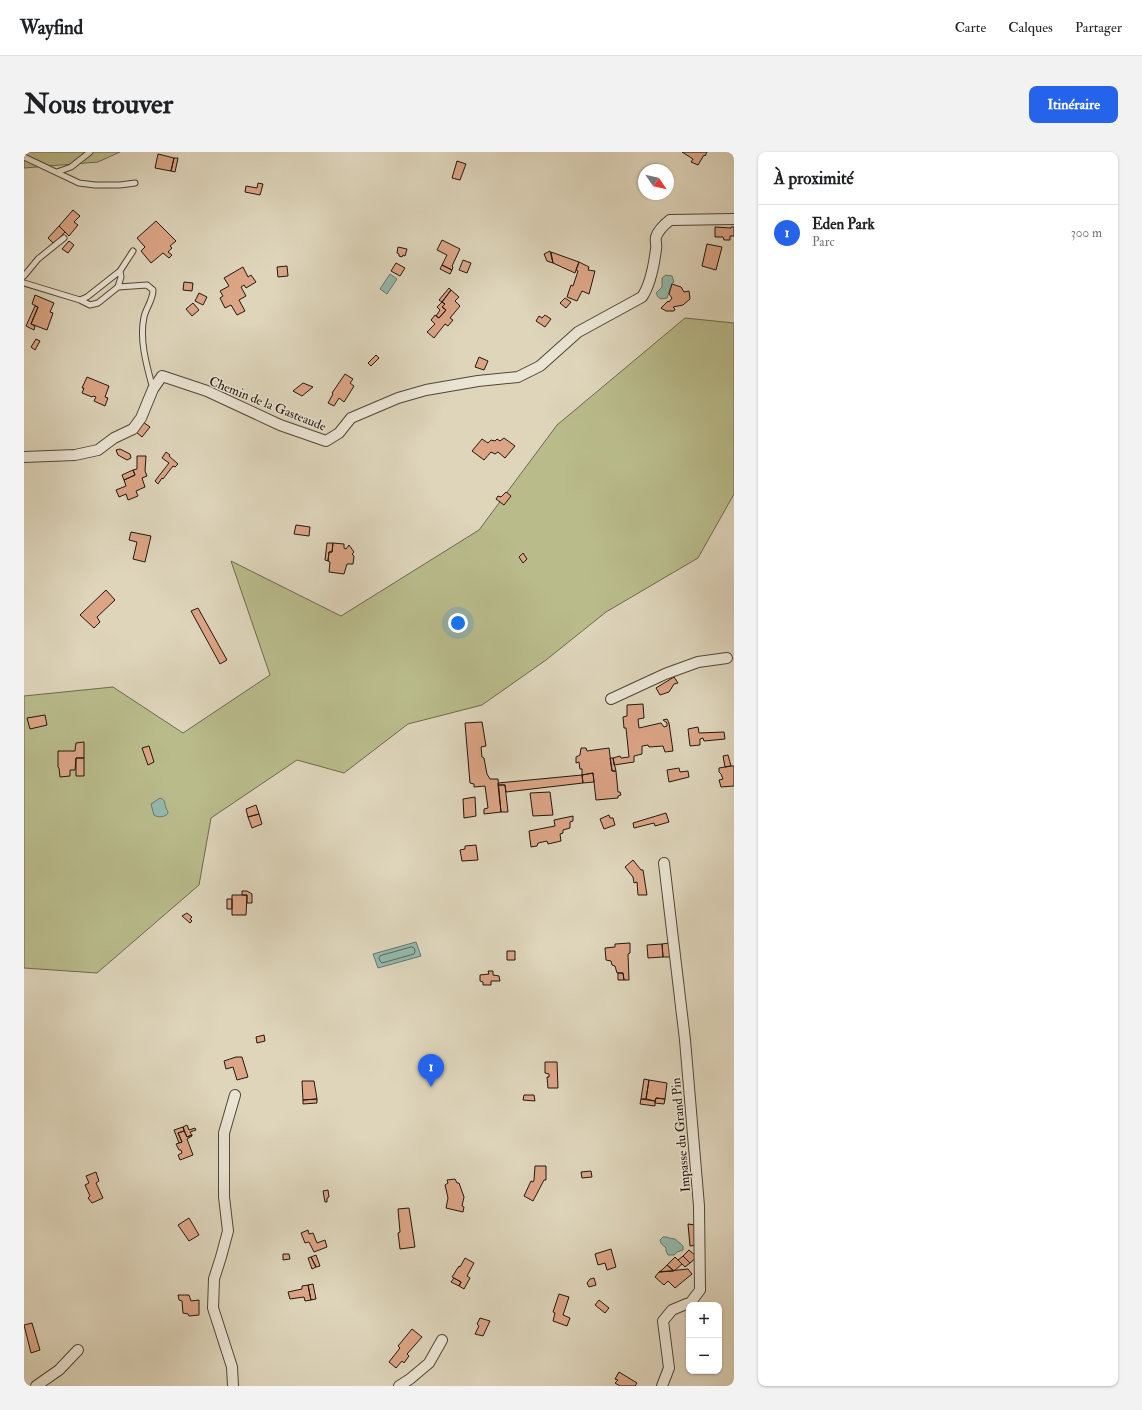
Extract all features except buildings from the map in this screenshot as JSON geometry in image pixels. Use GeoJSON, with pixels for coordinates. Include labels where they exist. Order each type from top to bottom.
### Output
{"type":"FeatureCollection","features":[{"type":"Feature","properties":{"kind":"street","name":"Chemin de la Gasteaude"},"geometry":{"type":"LineString","coordinates":[[24,457],[75,455],[98,450],[114,438],[133,429],[141,418],[153,389],[162,376],[207,391],[280,424],[326,442],[338,433],[351,418],[398,398],[426,390],[478,381],[518,377],[540,366],[578,332],[642,297],[647,289],[653,268],[656,237],[663,226],[670,220],[734,219]]}},
{"type":"Feature","properties":{"kind":"street"},"geometry":{"type":"LineString","coordinates":[[611,699],[665,674],[698,662],[732,657]]}},
{"type":"Feature","properties":{"kind":"street","name":"Impasse du Grand Pin"},"geometry":{"type":"LineString","coordinates":[[662,1386],[669,1368],[663,1321],[672,1310],[691,1302],[700,1290],[699,1206],[688,1071],[664,863]]}},
{"type":"Feature","properties":{"kind":"street"},"geometry":{"type":"LineString","coordinates":[[233,1386],[232,1367],[213,1308],[214,1279],[228,1230],[224,1197],[224,1133],[235,1095]]}},
{"type":"Feature","properties":{"kind":"street"},"geometry":{"type":"LineString","coordinates":[[399,1386],[429,1363],[442,1340]]}},
{"type":"Feature","properties":{"kind":"street"},"geometry":{"type":"LineString","coordinates":[[36,1386],[59,1370],[78,1350]]}},
{"type":"Feature","properties":{"kind":"lane"},"geometry":{"type":"LineString","coordinates":[[58,172],[71,167],[90,152]]}},
{"type":"Feature","properties":{"kind":"lane"},"geometry":{"type":"LineString","coordinates":[[24,157],[79,182],[95,185],[120,185],[135,183]]}},
{"type":"Feature","properties":{"kind":"lane"},"geometry":{"type":"LineString","coordinates":[[24,276],[38,259],[64,238]]}},
{"type":"Feature","properties":{"kind":"lane"},"geometry":{"type":"LineString","coordinates":[[80,300],[87,297],[120,271],[133,251]]}},
{"type":"Feature","properties":{"kind":"lane"},"geometry":{"type":"LineString","coordinates":[[24,283],[80,300],[90,305],[98,303],[118,287],[121,277],[120,271]]}},
{"type":"Feature","properties":{"kind":"lane"},"geometry":{"type":"LineString","coordinates":[[118,287],[147,285],[153,290],[153,295],[144,316],[143,333],[145,357],[153,389]]}},
{"type":"Feature","properties":{"kind":"green space"},"geometry":{"type":"Polygon","coordinates":[[[24,152],[120,152],[98,162],[24,168],[24,152]]]}},
{"type":"Feature","properties":{"kind":"green space"},"geometry":{"type":"Polygon","coordinates":[[[685,318],[734,323],[734,494],[698,558],[606,612],[546,660],[482,705],[408,724],[344,773],[297,760],[211,818],[199,885],[97,973],[24,968],[24,696],[113,687],[183,733],[270,675],[231,561],[341,616],[479,530],[557,425],[685,318]]]}},
{"type":"Feature","properties":{"kind":"water"},"geometry":{"type":"Polygon","coordinates":[[[390,274],[397,279],[387,294],[380,289],[390,274]]]}},
{"type":"Feature","properties":{"kind":"water"},"geometry":{"type":"Polygon","coordinates":[[[666,275],[672,276],[674,282],[672,283],[667,298],[661,299],[656,293],[662,287],[662,278],[666,275]]]}},
{"type":"Feature","properties":{"kind":"water"},"geometry":{"type":"Polygon","coordinates":[[[160,798],[164,801],[168,813],[160,817],[154,815],[151,804],[160,798]]]}},
{"type":"Feature","properties":{"kind":"water"},"geometry":{"type":"Polygon","coordinates":[[[416,942],[421,956],[378,968],[373,954],[416,942]]]}},
{"type":"Feature","properties":{"kind":"water"},"geometry":{"type":"Polygon","coordinates":[[[663,1237],[675,1239],[683,1246],[683,1250],[674,1255],[668,1255],[666,1248],[660,1242],[663,1237]]]}},
{"type":"Feature","properties":{"kind":"place","name":"Eden Park"},"geometry":{"type":"Point","coordinates":[431,1087]}}]}
